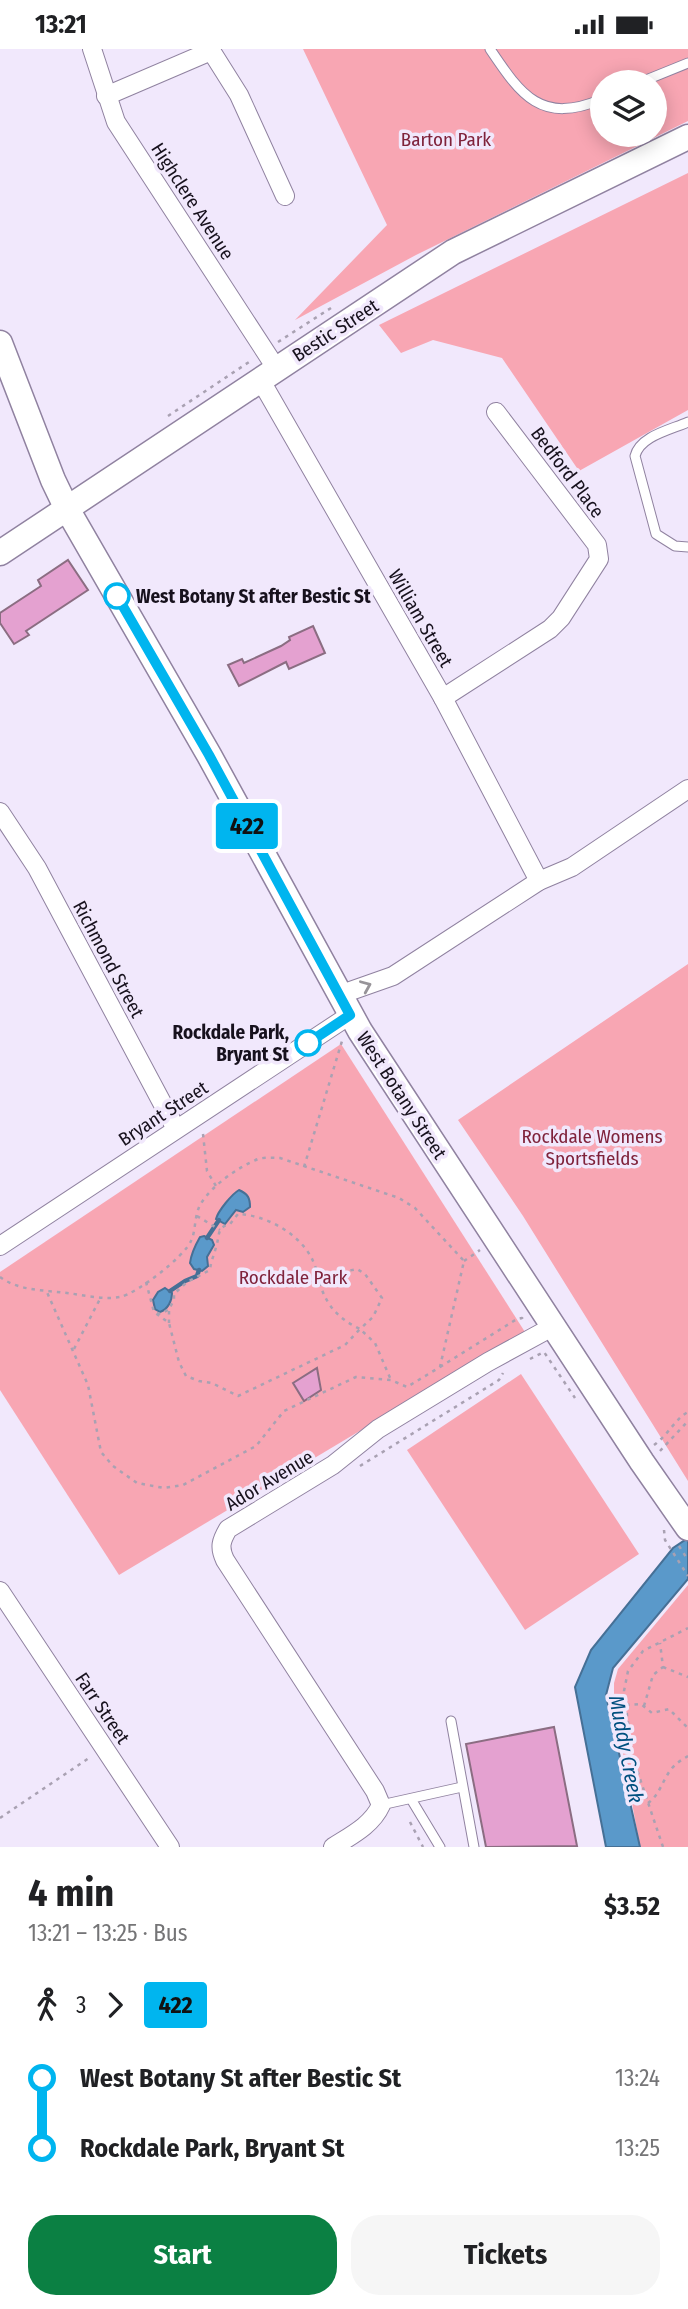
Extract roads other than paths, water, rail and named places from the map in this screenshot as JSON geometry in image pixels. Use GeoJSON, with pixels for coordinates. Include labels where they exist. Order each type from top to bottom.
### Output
{"type":"FeatureCollection","features":[{"type":"Feature","properties":{"kind":"main road","name":"Bestic Street"},"geometry":{"type":"LineString","coordinates":[[0,553],[453,252],[688,137]]}},
{"type":"Feature","properties":{"kind":"main road","name":"West Botany Street"},"geometry":{"type":"LineString","coordinates":[[0,343],[66,507],[209,755],[345,1005],[554,1326],[648,1453],[678,1528]]}},
{"type":"Feature","properties":{"kind":"street","name":"Highclere Avenue"},"geometry":{"type":"LineString","coordinates":[[92,49],[116,122],[268,374]]}},
{"type":"Feature","properties":{"kind":"street"},"geometry":{"type":"LineString","coordinates":[[107,96],[211,50],[239,95],[285,197]]}},
{"type":"Feature","properties":{"kind":"street","name":"William Street"},"geometry":{"type":"LineString","coordinates":[[268,374],[539,881]]}},
{"type":"Feature","properties":{"kind":"street","name":"Bedford Place"},"geometry":{"type":"LineString","coordinates":[[443,698],[550,629],[561,618],[599,559],[597,545],[496,412]]}},
{"type":"Feature","properties":{"kind":"street","name":"Bryant Street"},"geometry":{"type":"LineString","coordinates":[[2,1241],[176,1129],[345,1005],[539,881],[572,867],[688,789]]}},
{"type":"Feature","properties":{"kind":"street","name":"Richmond Street"},"geometry":{"type":"LineString","coordinates":[[0,812],[37,868],[176,1129]]}},
{"type":"Feature","properties":{"kind":"street","name":"Ador Avenue"},"geometry":{"type":"LineString","coordinates":[[381,1805],[375,1791],[225,1560],[220,1550],[222,1540],[228,1529],[333,1465],[378,1429],[488,1362],[554,1326]]}},
{"type":"Feature","properties":{"kind":"street","name":"Farr Street"},"geometry":{"type":"LineString","coordinates":[[0,1591],[170,1847]]}},
{"type":"Feature","properties":{"kind":"street"},"geometry":{"type":"LineString","coordinates":[[333,1847],[366,1826],[376,1816],[381,1805]]}},
{"type":"Feature","properties":{"kind":"lane"},"geometry":{"type":"LineString","coordinates":[[490,49],[509,79],[529,99],[553,108],[577,107],[590,103]]}},
{"type":"Feature","properties":{"kind":"lane"},"geometry":{"type":"LineString","coordinates":[[667,71],[688,63]]}},
{"type":"Feature","properties":{"kind":"lane"},"geometry":{"type":"LineString","coordinates":[[688,422],[643,442],[635,456],[656,534],[675,546],[688,547]]}},
{"type":"Feature","properties":{"kind":"lane"},"geometry":{"type":"LineString","coordinates":[[451,1721],[474,1847]]}},
{"type":"Feature","properties":{"kind":"lane"},"geometry":{"type":"LineString","coordinates":[[381,1805],[462,1787]]}},
{"type":"Feature","properties":{"kind":"lane"},"geometry":{"type":"LineString","coordinates":[[411,1799],[440,1847]]}},
{"type":"Feature","properties":{"kind":"water"},"geometry":{"type":"Polygon","coordinates":[[[239,1190],[248,1197],[250,1207],[243,1212],[236,1210],[225,1224],[216,1219],[226,1203],[239,1190]]]}},
{"type":"Feature","properties":{"kind":"water"},"geometry":{"type":"Polygon","coordinates":[[[204,1236],[212,1240],[214,1245],[207,1257],[208,1266],[202,1271],[194,1269],[190,1263],[198,1240],[204,1236]]]}},
{"type":"Feature","properties":{"kind":"water"},"geometry":{"type":"Polygon","coordinates":[[[165,1288],[172,1293],[171,1299],[167,1307],[160,1312],[155,1309],[153,1300],[158,1292],[165,1288]]]}},
{"type":"Feature","properties":{"kind":"water"},"geometry":{"type":"Polygon","coordinates":[[[688,1538],[688,1579],[613,1668],[606,1695],[640,1847],[606,1847],[575,1687],[591,1650],[673,1548],[688,1538]]]}},
{"type":"Feature","properties":{"kind":"waterway"},"geometry":{"type":"LineString","coordinates":[[207,1238],[219,1220]]}},
{"type":"Feature","properties":{"kind":"waterway"},"geometry":{"type":"LineString","coordinates":[[170,1291],[197,1276],[199,1270]]}},
{"type":"Feature","properties":{"kind":"place","name":"West Botany St after Bestic St"},"geometry":{"type":"Point","coordinates":[117,596]}},
{"type":"Feature","properties":{"kind":"place","name":"Rockdale Park, Bryant St"},"geometry":{"type":"Point","coordinates":[308,1043]}},
{"type":"Feature","properties":{"kind":"park label","name":"Barton Park"},"geometry":{"type":"Point","coordinates":[446,139]}},
{"type":"Feature","properties":{"kind":"park label","name":"Rockdale Womens Sportsfields"},"geometry":{"type":"Point","coordinates":[592,1147]}},
{"type":"Feature","properties":{"kind":"park label","name":"Rockdale Park"},"geometry":{"type":"Point","coordinates":[293,1277]}},
{"type":"Feature","properties":{"kind":"water label","name":"Muddy Creek"},"geometry":{"type":"Point","coordinates":[626,1749]}}]}
